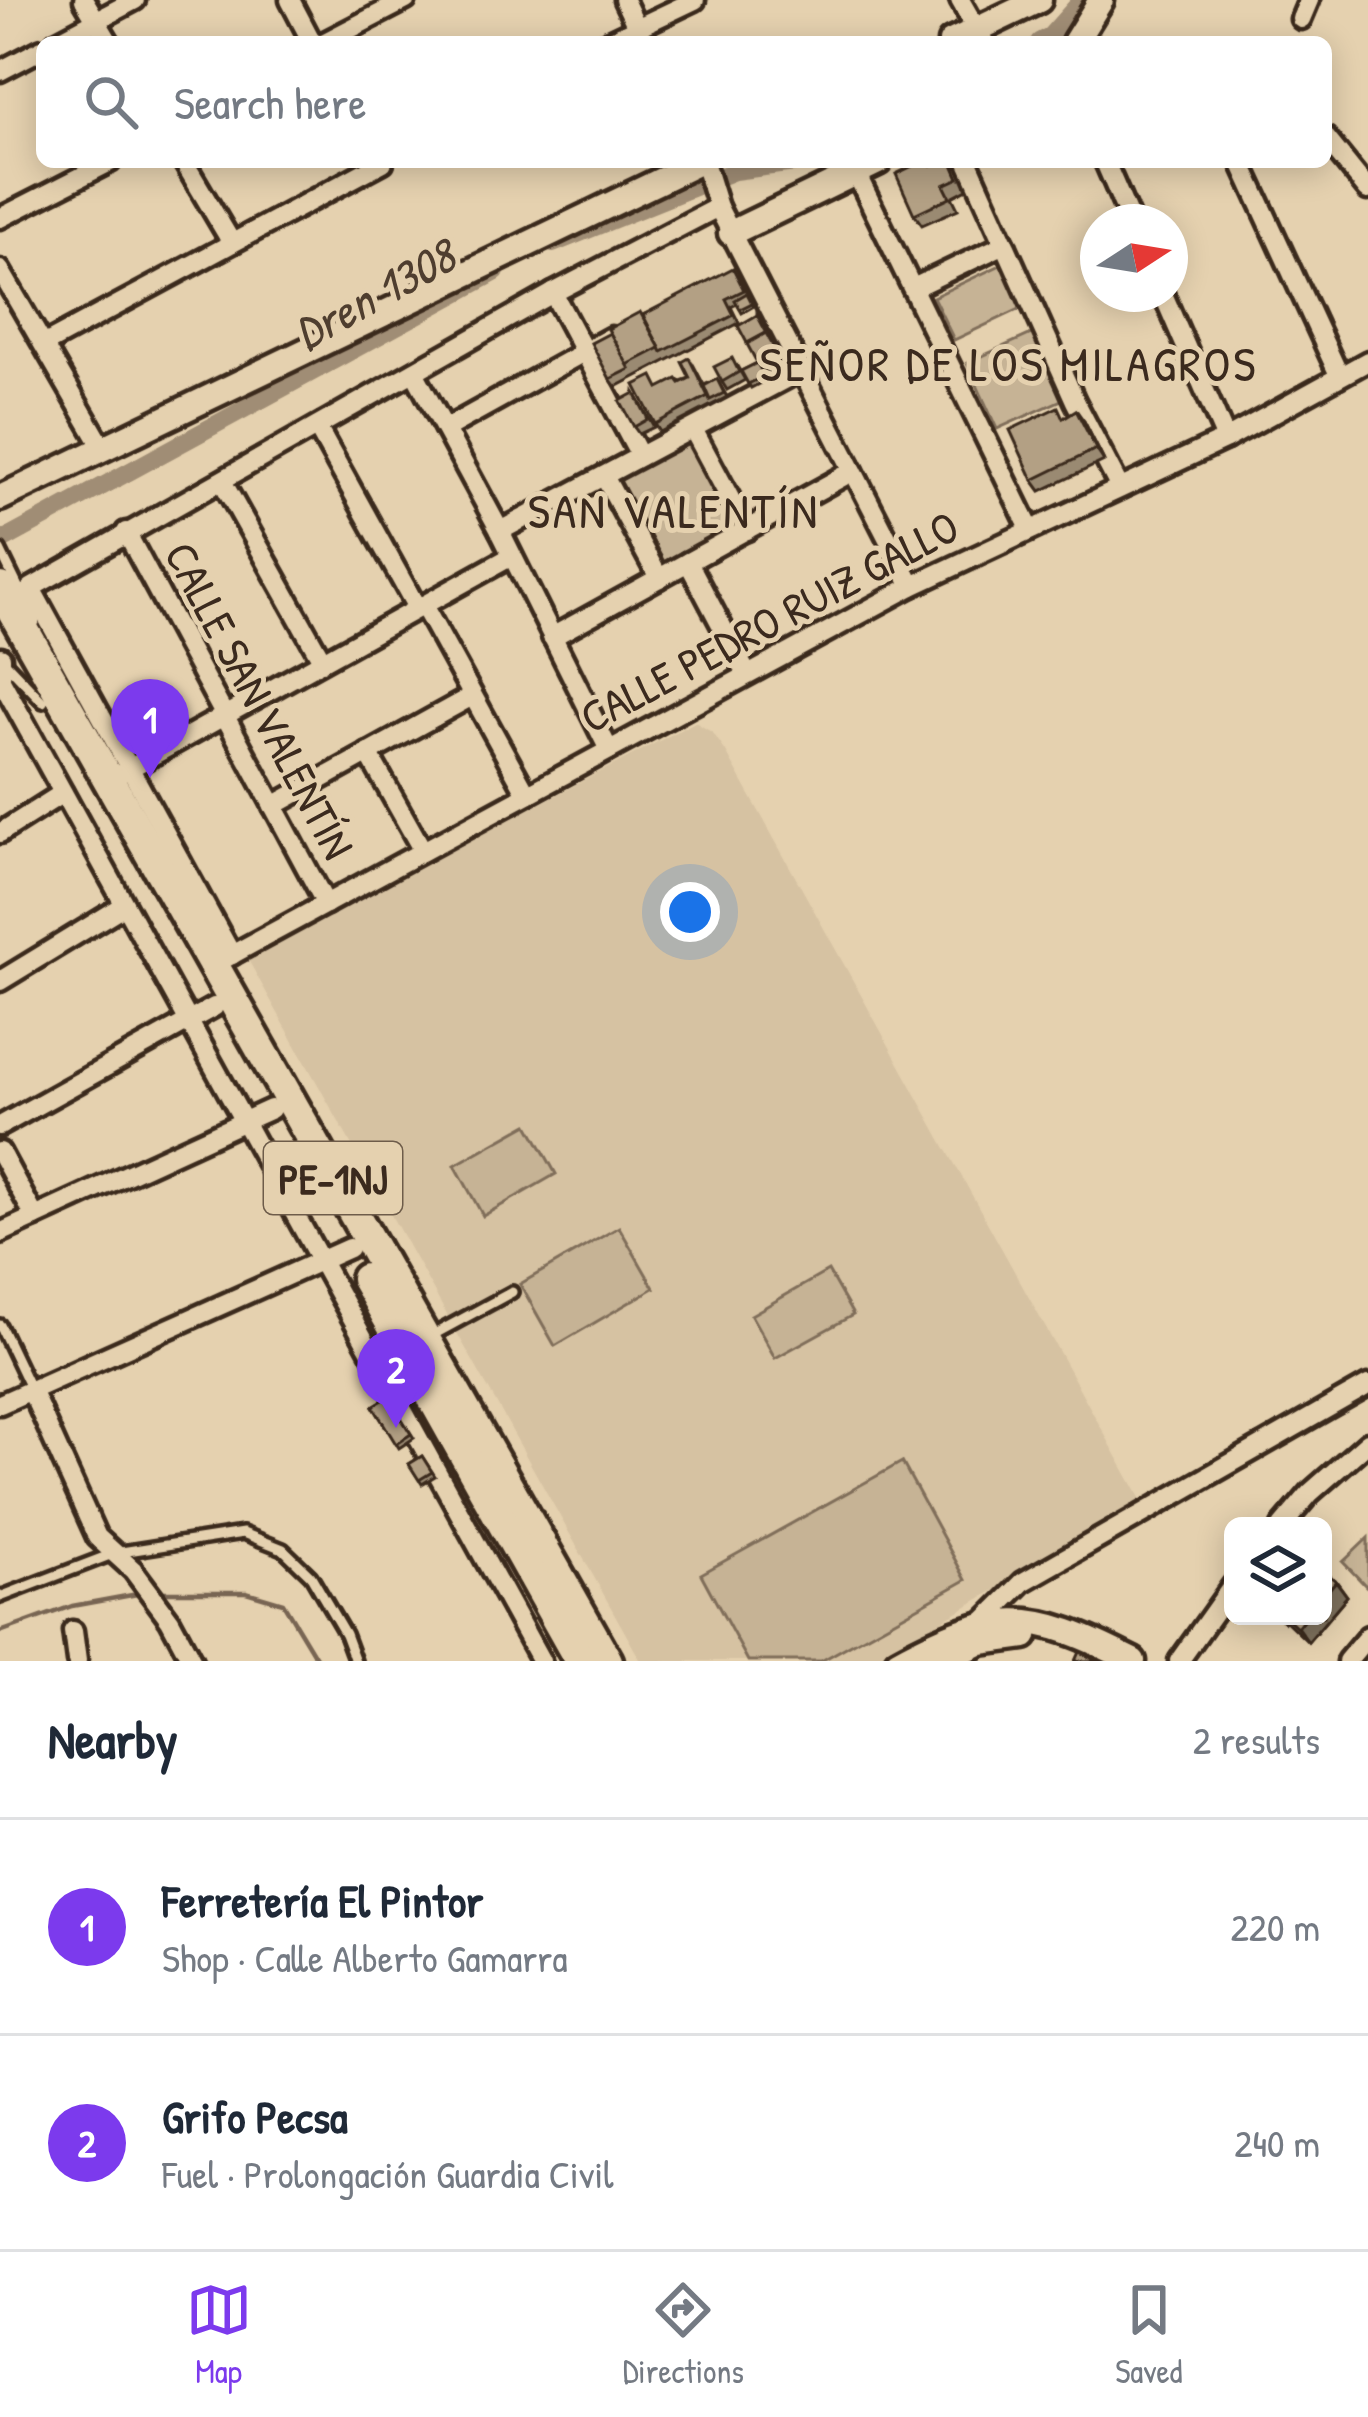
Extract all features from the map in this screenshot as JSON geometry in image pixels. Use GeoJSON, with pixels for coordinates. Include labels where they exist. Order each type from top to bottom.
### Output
{"type":"FeatureCollection","features":[{"type":"Feature","properties":{"kind":"highway","name":"PE-1NJ"},"geometry":{"type":"LineString","coordinates":[[6,585],[51,699],[202,1014],[257,1116],[335,1254],[414,1342],[607,1661]]}},
{"type":"Feature","properties":{"kind":"highway","name":"PE-1NJ"},"geometry":{"type":"LineString","coordinates":[[0,625],[51,699],[119,773],[222,960],[493,1505],[580,1661]]}},
{"type":"Feature","properties":{"kind":"street"},"geometry":{"type":"LineString","coordinates":[[84,0],[105,36]]}},
{"type":"Feature","properties":{"kind":"street"},"geometry":{"type":"LineString","coordinates":[[67,36],[134,0]]}},
{"type":"Feature","properties":{"kind":"street"},"geometry":{"type":"LineString","coordinates":[[290,0],[308,36]]}},
{"type":"Feature","properties":{"kind":"street"},"geometry":{"type":"LineString","coordinates":[[337,36],[406,0]]}},
{"type":"Feature","properties":{"kind":"street"},"geometry":{"type":"LineString","coordinates":[[624,0],[640,34],[695,0]]}},
{"type":"Feature","properties":{"kind":"street"},"geometry":{"type":"LineString","coordinates":[[960,0],[969,36]]}},
{"type":"Feature","properties":{"kind":"street"},"geometry":{"type":"LineString","coordinates":[[974,36],[1039,0]]}},
{"type":"Feature","properties":{"kind":"street"},"geometry":{"type":"LineString","coordinates":[[1079,36],[1101,0]]}},
{"type":"Feature","properties":{"kind":"street"},"geometry":{"type":"LineString","coordinates":[[1301,19],[1309,0]]}},
{"type":"Feature","properties":{"kind":"street"},"geometry":{"type":"LineString","coordinates":[[0,71],[36,53]]}},
{"type":"Feature","properties":{"kind":"street"},"geometry":{"type":"LineString","coordinates":[[1332,145],[1368,190]]}},
{"type":"Feature","properties":{"kind":"street"},"geometry":{"type":"LineString","coordinates":[[0,218],[98,168]]}},
{"type":"Feature","properties":{"kind":"street"},"geometry":{"type":"LineString","coordinates":[[188,168],[232,243]]}},
{"type":"Feature","properties":{"kind":"street"},"geometry":{"type":"LineString","coordinates":[[45,344],[372,168]]}},
{"type":"Feature","properties":{"kind":"street"},"geometry":{"type":"LineString","coordinates":[[0,498],[689,168]]}},
{"type":"Feature","properties":{"kind":"street"},"geometry":{"type":"LineString","coordinates":[[704,168],[718,207],[912,586]]}},
{"type":"Feature","properties":{"kind":"street"},"geometry":{"type":"LineString","coordinates":[[731,232],[865,168]]}},
{"type":"Feature","properties":{"kind":"street"},"geometry":{"type":"LineString","coordinates":[[867,168],[913,288],[1030,529]]}},
{"type":"Feature","properties":{"kind":"street"},"geometry":{"type":"LineString","coordinates":[[971,168],[1075,401],[1120,488]]}},
{"type":"Feature","properties":{"kind":"street"},"geometry":{"type":"LineString","coordinates":[[1108,168],[1123,204]]}},
{"type":"Feature","properties":{"kind":"street"},"geometry":{"type":"LineString","coordinates":[[1243,168],[1339,375]]}},
{"type":"Feature","properties":{"kind":"street"},"geometry":{"type":"LineString","coordinates":[[512,556],[119,773],[31,588],[553,293],[718,207]]}},
{"type":"Feature","properties":{"kind":"street"},"geometry":{"type":"LineString","coordinates":[[913,288],[1005,244]]}},
{"type":"Feature","properties":{"kind":"street"},"geometry":{"type":"LineString","coordinates":[[726,272],[746,261]]}},
{"type":"Feature","properties":{"kind":"street"},"geometry":{"type":"LineString","coordinates":[[0,270],[103,448]]}},
{"type":"Feature","properties":{"kind":"street"},"geometry":{"type":"LineString","coordinates":[[553,293],[640,456]]}},
{"type":"Feature","properties":{"kind":"street"},"geometry":{"type":"LineString","coordinates":[[1171,312],[1226,439]]}},
{"type":"Feature","properties":{"kind":"street"},"geometry":{"type":"LineString","coordinates":[[445,429],[625,329]]}},
{"type":"Feature","properties":{"kind":"street","name":"CALLE PEDRO RUIZ GALLO"},"geometry":{"type":"LineString","coordinates":[[222,960],[912,586],[1226,439],[1368,361]]}},
{"type":"Feature","properties":{"kind":"street"},"geometry":{"type":"LineString","coordinates":[[500,531],[802,370]]}},
{"type":"Feature","properties":{"kind":"street"},"geometry":{"type":"LineString","coordinates":[[414,372],[609,750]]}},
{"type":"Feature","properties":{"kind":"street"},"geometry":{"type":"LineString","coordinates":[[1054,412],[1075,401]]}},
{"type":"Feature","properties":{"kind":"street"},"geometry":{"type":"LineString","coordinates":[[317,427],[527,794]]}},
{"type":"Feature","properties":{"kind":"street"},"geometry":{"type":"LineString","coordinates":[[692,428],[747,530]]}},
{"type":"Feature","properties":{"kind":"street"},"geometry":{"type":"LineString","coordinates":[[992,446],[1012,435]]}},
{"type":"Feature","properties":{"kind":"street"},"geometry":{"type":"LineString","coordinates":[[552,637],[853,471]]}},
{"type":"Feature","properties":{"kind":"street"},"geometry":{"type":"LineString","coordinates":[[604,476],[659,578]]}},
{"type":"Feature","properties":{"kind":"street"},"geometry":{"type":"LineString","coordinates":[[222,481],[322,660]]}},
{"type":"Feature","properties":{"kind":"street","name":"CALLE SAN VALENTÍN"},"geometry":{"type":"LineString","coordinates":[[126,532],[326,904]]}},
{"type":"Feature","properties":{"kind":"street"},"geometry":{"type":"LineString","coordinates":[[688,562],[747,674]]}},
{"type":"Feature","properties":{"kind":"street"},"geometry":{"type":"LineString","coordinates":[[0,1126],[202,1014],[123,906],[1,680],[1,656]]}},
{"type":"Feature","properties":{"kind":"street"},"geometry":{"type":"LineString","coordinates":[[272,806],[472,696]]}},
{"type":"Feature","properties":{"kind":"street"},"geometry":{"type":"LineString","coordinates":[[368,753],[423,851]]}},
{"type":"Feature","properties":{"kind":"street"},"geometry":{"type":"LineString","coordinates":[[0,833],[62,793]]}},
{"type":"Feature","properties":{"kind":"street"},"geometry":{"type":"LineString","coordinates":[[0,981],[123,906]]}},
{"type":"Feature","properties":{"kind":"street"},"geometry":{"type":"LineString","coordinates":[[0,1233],[257,1116]]}},
{"type":"Feature","properties":{"kind":"street"},"geometry":{"type":"LineString","coordinates":[[0,1152],[35,1217]]}},
{"type":"Feature","properties":{"kind":"street"},"geometry":{"type":"LineString","coordinates":[[0,1405],[335,1254],[388,1379],[541,1661]]}},
{"type":"Feature","properties":{"kind":"street"},"geometry":{"type":"LineString","coordinates":[[943,1661],[981,1633],[1023,1582],[1368,1385]]}},
{"type":"Feature","properties":{"kind":"street"},"geometry":{"type":"LineString","coordinates":[[31,1390],[97,1537],[134,1570],[170,1620],[191,1661]]}},
{"type":"Feature","properties":{"kind":"street"},"geometry":{"type":"LineString","coordinates":[[1290,1517],[1368,1442]]}},
{"type":"Feature","properties":{"kind":"street"},"geometry":{"type":"LineString","coordinates":[[1179,1661],[1224,1598]]}},
{"type":"Feature","properties":{"kind":"street"},"geometry":{"type":"LineString","coordinates":[[981,1633],[1014,1621],[1055,1627],[1133,1661]]}},
{"type":"Feature","properties":{"kind":"street"},"geometry":{"type":"LineString","coordinates":[[73,1630],[77,1661]]}},
{"type":"Feature","properties":{"kind":"street"},"geometry":{"type":"LineString","coordinates":[[898,1661],[956,1631],[1038,1637],[1120,1661]]}},
{"type":"Feature","properties":{"kind":"street"},"geometry":{"type":"LineString","coordinates":[[1347,1661],[1368,1636]]}},
{"type":"Feature","properties":{"kind":"lane"},"geometry":{"type":"LineString","coordinates":[[0,550],[6,585]]}},
{"type":"Feature","properties":{"kind":"lane"},"geometry":{"type":"LineString","coordinates":[[1,656],[51,699]]}},
{"type":"Feature","properties":{"kind":"lane"},"geometry":{"type":"LineString","coordinates":[[388,1379],[414,1342],[512,1292]]}},
{"type":"Feature","properties":{"kind":"lane"},"geometry":{"type":"LineString","coordinates":[[0,1325],[31,1390]]}},
{"type":"Feature","properties":{"kind":"lane"},"geometry":{"type":"LineString","coordinates":[[473,1534],[493,1505]]}},
{"type":"Feature","properties":{"kind":"lane"},"geometry":{"type":"LineString","coordinates":[[0,1597],[115,1553],[243,1533],[283,1550],[311,1576],[355,1661]]}},
{"type":"Feature","properties":{"kind":"shaded area"},"geometry":{"type":"Polygon","coordinates":[[[1005,263],[1026,306],[954,340],[933,297],[1005,263]]]}},
{"type":"Feature","properties":{"kind":"shaded area"},"geometry":{"type":"Polygon","coordinates":[[[1038,331],[1068,397],[997,429],[967,363],[1038,331]]]}},
{"type":"Feature","properties":{"kind":"shaded area"},"geometry":{"type":"Polygon","coordinates":[[[690,437],[739,527],[662,566],[614,478],[690,437]]]}},
{"type":"Feature","properties":{"kind":"shaded area"},"geometry":{"type":"Polygon","coordinates":[[[695,722],[713,733],[726,752],[1144,1505],[871,1661],[641,1661],[247,958],[695,722]]]}},
{"type":"Feature","properties":{"kind":"shaded area"},"geometry":{"type":"Polygon","coordinates":[[[528,1124],[556,1174],[483,1216],[455,1165],[528,1124]]]}},
{"type":"Feature","properties":{"kind":"shaded area"},"geometry":{"type":"Polygon","coordinates":[[[619,1227],[654,1288],[555,1346],[520,1284],[619,1227]]]}},
{"type":"Feature","properties":{"kind":"shaded area"},"geometry":{"type":"Polygon","coordinates":[[[828,1271],[853,1315],[775,1358],[751,1315],[828,1271]]]}},
{"type":"Feature","properties":{"kind":"shaded area"},"geometry":{"type":"Polygon","coordinates":[[[902,1462],[966,1580],[821,1661],[748,1661],[701,1574],[902,1462]]]}},
{"type":"Feature","properties":{"kind":"shaded area"},"geometry":{"type":"Polygon","coordinates":[[[1368,1538],[1368,1584],[1366,1586],[1343,1562],[1368,1538]]]}},
{"type":"Feature","properties":{"kind":"building"},"geometry":{"type":"Polygon","coordinates":[[[908,168],[955,168],[959,178],[944,185],[950,197],[914,214],[896,174],[908,168]]]}},
{"type":"Feature","properties":{"kind":"building"},"geometry":{"type":"Polygon","coordinates":[[[733,268],[744,290],[726,299],[734,315],[662,352],[643,315],[733,268]]]}},
{"type":"Feature","properties":{"kind":"building"},"geometry":{"type":"Polygon","coordinates":[[[747,293],[752,303],[740,309],[735,300],[747,293]]]}},
{"type":"Feature","properties":{"kind":"building"},"geometry":{"type":"Polygon","coordinates":[[[640,312],[660,348],[627,365],[608,329],[640,312]]]}},
{"type":"Feature","properties":{"kind":"building"},"geometry":{"type":"Polygon","coordinates":[[[757,315],[769,337],[766,333],[747,343],[738,326],[757,315]]]}},
{"type":"Feature","properties":{"kind":"building"},"geometry":{"type":"Polygon","coordinates":[[[610,333],[630,369],[610,379],[591,343],[610,333]]]}},
{"type":"Feature","properties":{"kind":"building"},"geometry":{"type":"Polygon","coordinates":[[[766,333],[781,361],[762,372],[747,344],[766,333]]]}},
{"type":"Feature","properties":{"kind":"building"},"geometry":{"type":"Polygon","coordinates":[[[689,358],[708,396],[655,424],[635,385],[653,376],[659,388],[690,378],[682,362],[689,358]]]}},
{"type":"Feature","properties":{"kind":"building"},"geometry":{"type":"Polygon","coordinates":[[[732,358],[739,372],[722,382],[714,367],[732,358]]]}},
{"type":"Feature","properties":{"kind":"building"},"geometry":{"type":"Polygon","coordinates":[[[757,363],[764,376],[748,384],[741,371],[757,363]]]}},
{"type":"Feature","properties":{"kind":"building"},"geometry":{"type":"Polygon","coordinates":[[[717,379],[724,393],[710,400],[704,386],[717,379]]]}},
{"type":"Feature","properties":{"kind":"building"},"geometry":{"type":"Polygon","coordinates":[[[635,393],[648,419],[634,427],[620,401],[635,393]]]}},
{"type":"Feature","properties":{"kind":"building"},"geometry":{"type":"Polygon","coordinates":[[[1058,407],[1063,418],[1076,410],[1096,449],[1033,480],[1010,430],[1058,407]]]}},
{"type":"Feature","properties":{"kind":"building"},"geometry":{"type":"Polygon","coordinates":[[[388,1397],[411,1434],[396,1444],[373,1406],[388,1397]]]}},
{"type":"Feature","properties":{"kind":"building"},"geometry":{"type":"Polygon","coordinates":[[[422,1456],[432,1472],[419,1480],[409,1464],[422,1456]]]}},
{"type":"Feature","properties":{"kind":"building"},"geometry":{"type":"Polygon","coordinates":[[[1079,1652],[1098,1661],[1075,1661],[1079,1652]]]}},
{"type":"Feature","properties":{"kind":"waterway","name":"Dren 1308"},"geometry":{"type":"LineString","coordinates":[[1050,36],[1082,0]]}},
{"type":"Feature","properties":{"kind":"waterway","name":"Dren 1308"},"geometry":{"type":"LineString","coordinates":[[553,244],[734,171],[757,168]]}},
{"type":"Feature","properties":{"kind":"waterway","name":"Dren 1308"},"geometry":{"type":"LineString","coordinates":[[0,542],[496,272]]}},
{"type":"Feature","properties":{"kind":"waterway"},"geometry":{"type":"LineString","coordinates":[[154,1592],[246,1592],[283,1603],[318,1661]]}},
{"type":"Feature","properties":{"kind":"waterway"},"geometry":{"type":"LineString","coordinates":[[0,1632],[72,1606],[143,1593]]}},
{"type":"Feature","properties":{"kind":"place","name":"Ferretería El Pintor"},"geometry":{"type":"Point","coordinates":[150,778]}},
{"type":"Feature","properties":{"kind":"place","name":"Grifo Pecsa"},"geometry":{"type":"Point","coordinates":[396,1428]}},
{"type":"Feature","properties":{"kind":"district","name":"SEÑOR DE LOS MILAGROS"},"geometry":{"type":"Point","coordinates":[1009,363]}},
{"type":"Feature","properties":{"kind":"district","name":"SAN VALENTÍN"},"geometry":{"type":"Point","coordinates":[674,510]}}]}
